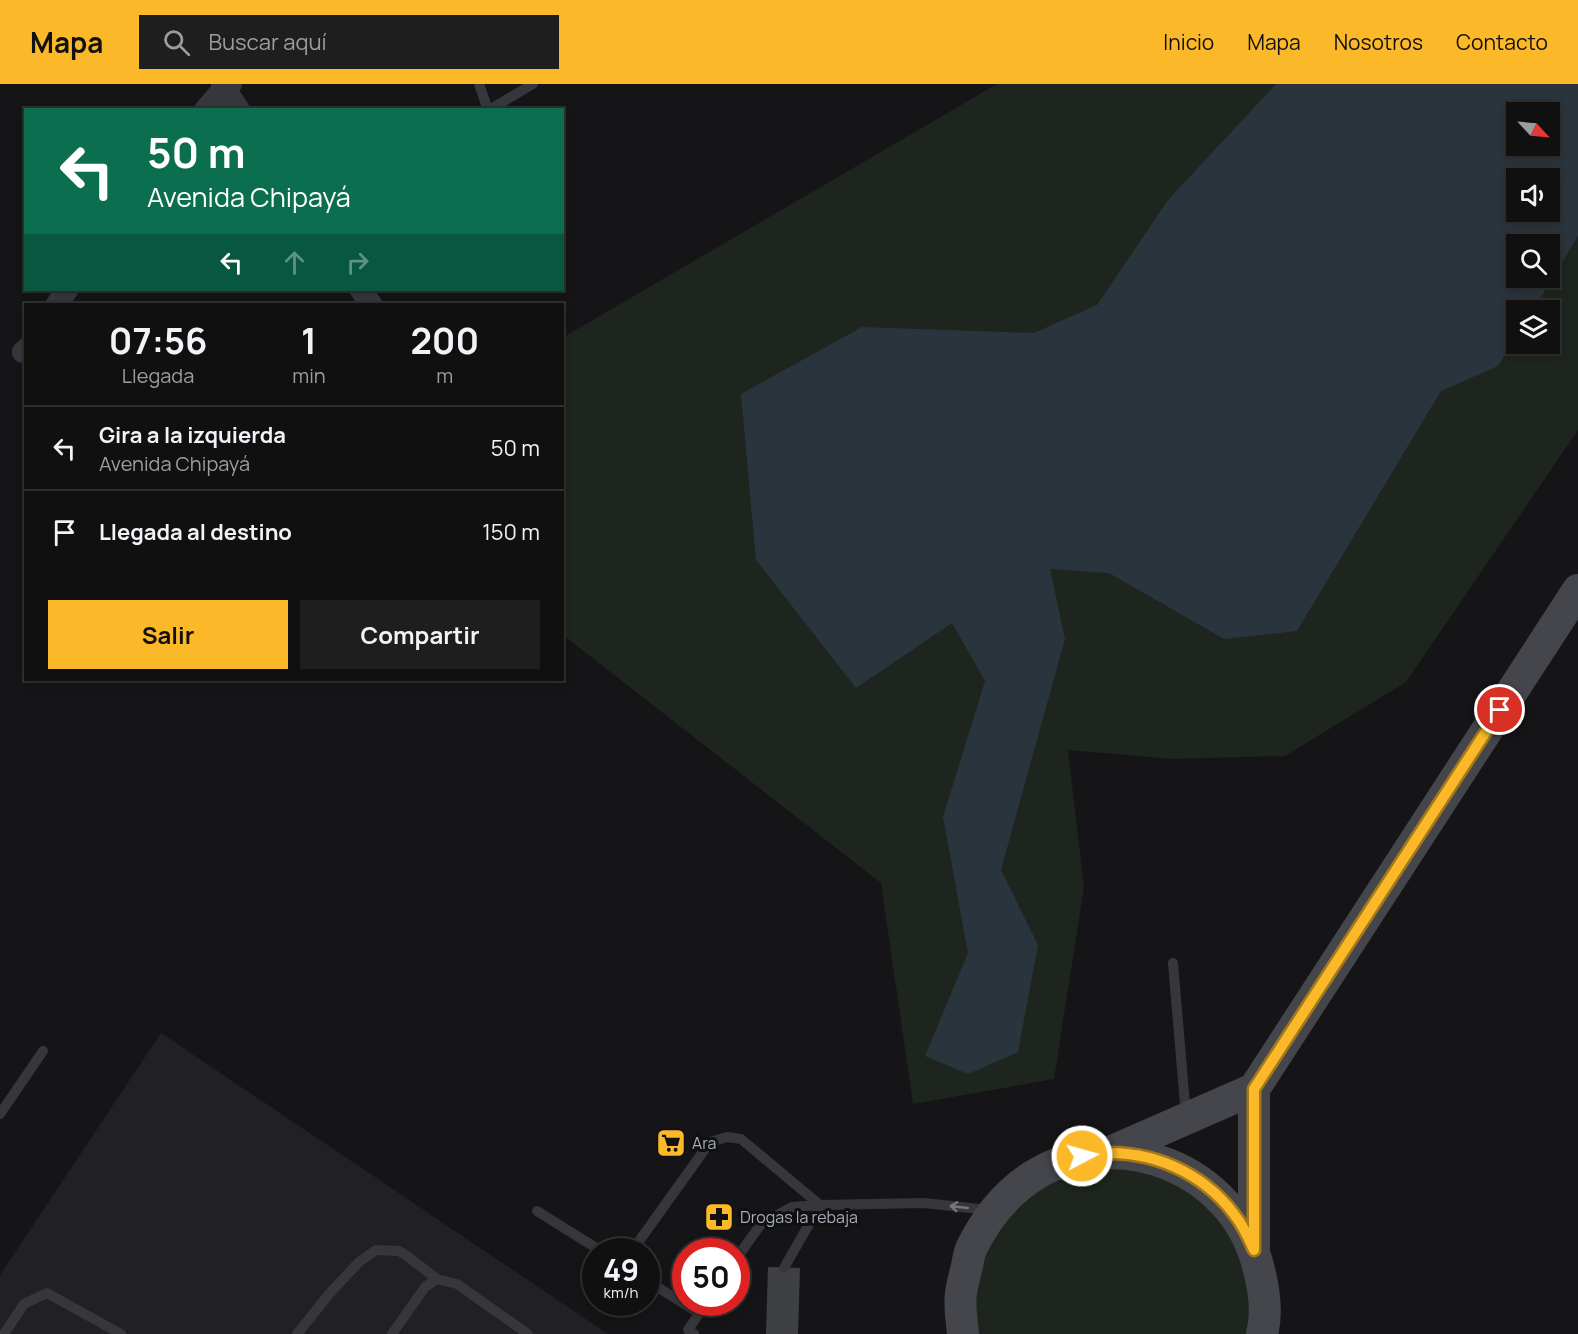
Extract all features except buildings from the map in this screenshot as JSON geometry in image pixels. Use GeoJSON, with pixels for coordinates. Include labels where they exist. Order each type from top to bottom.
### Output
{"type":"FeatureCollection","features":[{"type":"Feature","properties":{"kind":"street"},"geometry":{"type":"LineString","coordinates":[[207,108],[226,85],[238,108]]}},
{"type":"Feature","properties":{"kind":"street"},"geometry":{"type":"LineString","coordinates":[[963,1334],[960,1294],[970,1250],[994,1210],[1012,1191],[1033,1176],[1057,1164],[1108,1153],[1254,1089],[1578,590]]}},
{"type":"Feature","properties":{"kind":"street"},"geometry":{"type":"LineString","coordinates":[[1254,1089],[1254,1250]]}},
{"type":"Feature","properties":{"kind":"street"},"geometry":{"type":"LineString","coordinates":[[1108,1153],[1139,1155],[1169,1163],[1197,1178],[1221,1198],[1240,1222],[1254,1250],[1264,1288],[1264,1332]]}},
{"type":"Feature","properties":{"kind":"lane"},"geometry":{"type":"LineString","coordinates":[[479,84],[488,108]]}},
{"type":"Feature","properties":{"kind":"lane"},"geometry":{"type":"LineString","coordinates":[[492,108],[533,84]]}},
{"type":"Feature","properties":{"kind":"lane"},"geometry":{"type":"LineString","coordinates":[[1173,963],[1186,1120]]}},
{"type":"Feature","properties":{"kind":"lane"},"geometry":{"type":"LineString","coordinates":[[0,1114],[43,1051]]}},
{"type":"Feature","properties":{"kind":"lane"},"geometry":{"type":"LineString","coordinates":[[641,1238],[710,1142],[727,1137],[741,1139],[820,1205]]}},
{"type":"Feature","properties":{"kind":"lane"},"geometry":{"type":"LineString","coordinates":[[750,1239],[760,1224],[792,1207],[924,1203],[994,1210]]}},
{"type":"Feature","properties":{"kind":"lane"},"geometry":{"type":"LineString","coordinates":[[784,1268],[820,1205]]}},
{"type":"Feature","properties":{"kind":"lane"},"geometry":{"type":"LineString","coordinates":[[537,1211],[582,1239]]}},
{"type":"Feature","properties":{"kind":"lane"},"geometry":{"type":"LineString","coordinates":[[297,1334],[359,1262],[376,1250],[399,1251],[437,1279],[457,1284],[528,1334]]}},
{"type":"Feature","properties":{"kind":"lane"},"geometry":{"type":"LineString","coordinates":[[392,1334],[425,1287],[437,1279]]}},
{"type":"Feature","properties":{"kind":"lane"},"geometry":{"type":"LineString","coordinates":[[4,1334],[24,1304],[47,1293],[122,1334]]}},
{"type":"Feature","properties":{"kind":"lane"},"geometry":{"type":"LineString","coordinates":[[694,1334],[688,1330],[697,1316]]}},
{"type":"Feature","properties":{"kind":"shaded area"},"geometry":{"type":"Polygon","coordinates":[[[997,84],[1578,84],[1578,430],[1406,682],[1285,756],[1172,759],[1068,750],[1084,887],[1054,1079],[913,1104],[881,883],[564,636],[564,337],[997,84]]]}},
{"type":"Feature","properties":{"kind":"shaded area"},"geometry":{"type":"Polygon","coordinates":[[[1276,84],[1578,84],[1578,236],[1560,266],[1560,234],[1506,234],[1506,288],[1546,288],[1539,300],[1506,300],[1506,353],[1498,366],[1441,391],[1297,631],[1224,639],[1109,573],[1050,569],[1065,639],[1001,870],[1038,945],[1018,1052],[968,1074],[925,1056],[968,953],[943,817],[985,681],[952,623],[856,688],[756,560],[741,394],[862,327],[1034,333],[1097,305],[1168,200],[1276,84]]]}},
{"type":"Feature","properties":{"kind":"shaded area"},"geometry":{"type":"Polygon","coordinates":[[[161,1033],[608,1334],[0,1334],[0,1275],[161,1033]]]}},
{"type":"Feature","properties":{"kind":"shaded area"},"geometry":{"type":"Polygon","coordinates":[[[1139,1155],[1240,1222],[1262,1334],[963,1334],[970,1250],[1012,1191],[1139,1155]]]}},
{"type":"Feature","properties":{"kind":"place","name":"Ara"},"geometry":{"type":"Point","coordinates":[671,1143]}},
{"type":"Feature","properties":{"kind":"place","name":"Drogas la rebaja"},"geometry":{"type":"Point","coordinates":[719,1217]}},
{"type":"Feature","properties":{"kind":"route"},"geometry":{"type":"LineString","coordinates":[[1082,1156],[1108,1153],[1139,1155],[1169,1163],[1197,1178],[1221,1198],[1231,1210],[1240,1222],[1254,1250],[1254,1089],[1500,710]]}}]}
